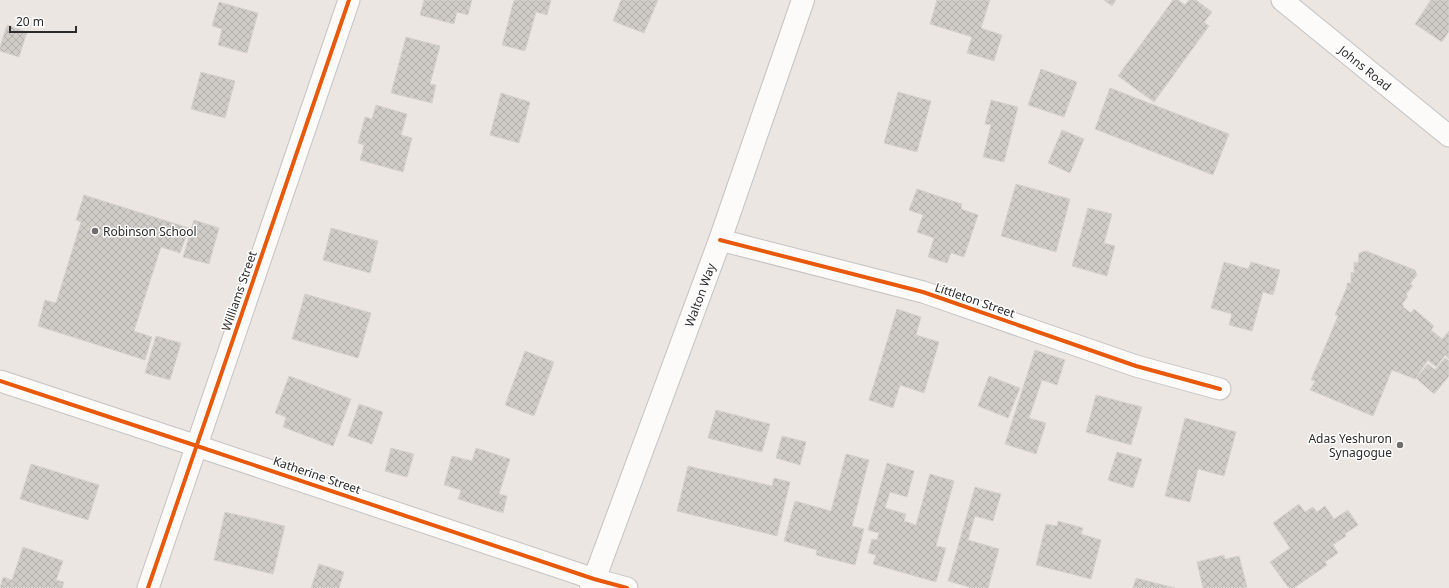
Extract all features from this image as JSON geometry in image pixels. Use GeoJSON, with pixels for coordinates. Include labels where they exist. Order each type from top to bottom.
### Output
{"type":"FeatureCollection","features":[{"type":"Feature","properties":{"kind":"main road","name":"Walton Way"},"geometry":{"type":"LineString","coordinates":[[593,584],[720,240],[803,0]]}},
{"type":"Feature","properties":{"kind":"street","name":"Williams Street"},"geometry":{"type":"LineString","coordinates":[[148,588],[349,0]]}},
{"type":"Feature","properties":{"kind":"street","name":"Johns Road"},"geometry":{"type":"LineString","coordinates":[[1282,0],[1449,136]]}},
{"type":"Feature","properties":{"kind":"street","name":"Littleton Street"},"geometry":{"type":"LineString","coordinates":[[720,240],[923,292],[1136,366],[1220,389]]}},
{"type":"Feature","properties":{"kind":"street","name":"Katherine Street"},"geometry":{"type":"LineString","coordinates":[[0,381],[197,446],[593,584],[627,588]]}},
{"type":"Feature","properties":{"kind":"building"},"geometry":{"type":"Polygon","coordinates":[[[424,0],[472,0],[468,15],[457,12],[454,24],[420,15],[424,0]]]}},
{"type":"Feature","properties":{"kind":"building"},"geometry":{"type":"Polygon","coordinates":[[[514,0],[551,0],[547,15],[536,12],[525,51],[502,45],[514,0]]]}},
{"type":"Feature","properties":{"kind":"building"},"geometry":{"type":"Polygon","coordinates":[[[621,0],[658,0],[644,33],[613,21],[621,0]]]}},
{"type":"Feature","properties":{"kind":"building"},"geometry":{"type":"Polygon","coordinates":[[[937,0],[990,0],[981,28],[1002,35],[994,61],[967,53],[972,37],[930,24],[937,0]]]}},
{"type":"Feature","properties":{"kind":"building"},"geometry":{"type":"Polygon","coordinates":[[[1104,0],[1116,0],[1112,6],[1104,0]]]}},
{"type":"Feature","properties":{"kind":"building"},"geometry":{"type":"Polygon","coordinates":[[[1173,0],[1178,0],[1185,5],[1189,0],[1196,0],[1212,12],[1204,22],[1209,26],[1154,102],[1118,76],[1173,0]]]}},
{"type":"Feature","properties":{"kind":"building"},"geometry":{"type":"Polygon","coordinates":[[[1431,0],[1449,0],[1449,31],[1442,42],[1415,24],[1431,0]]]}},
{"type":"Feature","properties":{"kind":"building"},"geometry":{"type":"Polygon","coordinates":[[[219,2],[258,13],[247,53],[218,45],[222,29],[212,26],[219,2]]]}},
{"type":"Feature","properties":{"kind":"building"},"geometry":{"type":"Polygon","coordinates":[[[7,25],[27,32],[19,57],[0,51],[7,25]]]}},
{"type":"Feature","properties":{"kind":"building"},"geometry":{"type":"Polygon","coordinates":[[[406,37],[440,46],[430,84],[436,85],[432,103],[391,93],[406,37]]]}},
{"type":"Feature","properties":{"kind":"building"},"geometry":{"type":"Polygon","coordinates":[[[1041,69],[1077,82],[1064,117],[1028,105],[1041,69]]]}},
{"type":"Feature","properties":{"kind":"building"},"geometry":{"type":"Polygon","coordinates":[[[201,72],[235,81],[225,118],[191,109],[201,72]]]}},
{"type":"Feature","properties":{"kind":"building"},"geometry":{"type":"Polygon","coordinates":[[[1110,88],[1229,134],[1213,175],[1095,129],[1110,88]]]}},
{"type":"Feature","properties":{"kind":"building"},"geometry":{"type":"Polygon","coordinates":[[[898,92],[931,101],[917,152],[884,143],[898,92]]]}},
{"type":"Feature","properties":{"kind":"building"},"geometry":{"type":"Polygon","coordinates":[[[501,93],[530,102],[519,143],[490,135],[501,93]]]}},
{"type":"Feature","properties":{"kind":"building"},"geometry":{"type":"Polygon","coordinates":[[[991,100],[1018,107],[1004,162],[983,157],[991,125],[985,124],[991,100]]]}},
{"type":"Feature","properties":{"kind":"building"},"geometry":{"type":"Polygon","coordinates":[[[376,105],[407,114],[401,135],[412,138],[403,172],[360,160],[364,145],[358,143],[365,117],[372,119],[376,105]]]}},
{"type":"Feature","properties":{"kind":"building"},"geometry":{"type":"Polygon","coordinates":[[[1062,130],[1084,139],[1070,173],[1048,163],[1062,130]]]}},
{"type":"Feature","properties":{"kind":"building"},"geometry":{"type":"Polygon","coordinates":[[[1016,184],[1070,199],[1056,252],[1001,236],[1016,184]]]}},
{"type":"Feature","properties":{"kind":"building"},"geometry":{"type":"Polygon","coordinates":[[[917,189],[962,204],[961,209],[978,215],[964,257],[951,253],[947,263],[928,257],[934,238],[917,232],[923,215],[909,210],[917,189]]]}},
{"type":"Feature","properties":{"kind":"building"},"geometry":{"type":"Polygon","coordinates":[[[84,195],[189,228],[180,253],[161,247],[134,331],[152,337],[145,360],[38,326],[45,300],[56,303],[81,222],[76,220],[84,195]]]}},
{"type":"Feature","properties":{"kind":"building"},"geometry":{"type":"Polygon","coordinates":[[[1088,208],[1112,214],[1104,243],[1115,246],[1107,276],[1072,266],[1088,208]]]}},
{"type":"Feature","properties":{"kind":"building"},"geometry":{"type":"Polygon","coordinates":[[[194,220],[219,228],[209,264],[183,257],[194,220]]]}},
{"type":"Feature","properties":{"kind":"building"},"geometry":{"type":"Polygon","coordinates":[[[331,228],[378,241],[370,273],[323,260],[331,228]]]}},
{"type":"Feature","properties":{"kind":"building"},"geometry":{"type":"Polygon","coordinates":[[[1366,251],[1415,270],[1417,275],[1410,284],[1413,286],[1406,294],[1408,296],[1402,304],[1404,306],[1403,307],[1411,313],[1414,309],[1434,326],[1431,330],[1442,339],[1449,331],[1449,359],[1445,355],[1436,367],[1428,360],[1415,379],[1392,370],[1373,416],[1310,390],[1315,381],[1311,380],[1338,316],[1335,315],[1347,287],[1347,283],[1351,283],[1351,272],[1354,273],[1354,262],[1358,263],[1359,253],[1366,251]]]}},
{"type":"Feature","properties":{"kind":"building"},"geometry":{"type":"Polygon","coordinates":[[[1224,262],[1248,269],[1251,262],[1280,270],[1273,295],[1263,292],[1252,331],[1229,325],[1232,314],[1211,308],[1224,262]]]}},
{"type":"Feature","properties":{"kind":"building"},"geometry":{"type":"Polygon","coordinates":[[[305,294],[371,313],[358,358],[292,339],[305,294]]]}},
{"type":"Feature","properties":{"kind":"building"},"geometry":{"type":"Polygon","coordinates":[[[897,309],[921,317],[916,335],[939,342],[924,393],[900,385],[893,408],[869,400],[897,309]]]}},
{"type":"Feature","properties":{"kind":"building"},"geometry":{"type":"Polygon","coordinates":[[[156,336],[181,343],[170,380],[145,373],[156,336]]]}},
{"type":"Feature","properties":{"kind":"building"},"geometry":{"type":"Polygon","coordinates":[[[1035,350],[1065,360],[1057,385],[1042,380],[1029,418],[1046,423],[1036,454],[1005,444],[1035,350]]]}},
{"type":"Feature","properties":{"kind":"building"},"geometry":{"type":"Polygon","coordinates":[[[525,351],[554,362],[534,416],[505,405],[525,351]]]}},
{"type":"Feature","properties":{"kind":"building"},"geometry":{"type":"Polygon","coordinates":[[[1445,358],[1449,361],[1449,376],[1434,394],[1416,378],[1428,364],[1435,370],[1445,358]]]}},
{"type":"Feature","properties":{"kind":"building"},"geometry":{"type":"Polygon","coordinates":[[[289,376],[351,399],[333,446],[283,427],[286,417],[275,413],[289,376]]]}},
{"type":"Feature","properties":{"kind":"building"},"geometry":{"type":"Polygon","coordinates":[[[989,376],[1020,388],[1008,418],[978,406],[989,376]]]}},
{"type":"Feature","properties":{"kind":"building"},"geometry":{"type":"Polygon","coordinates":[[[1096,395],[1142,407],[1131,445],[1086,432],[1096,395]]]}},
{"type":"Feature","properties":{"kind":"building"},"geometry":{"type":"Polygon","coordinates":[[[359,404],[383,412],[372,444],[348,436],[359,404]]]}},
{"type":"Feature","properties":{"kind":"building"},"geometry":{"type":"Polygon","coordinates":[[[716,410],[770,424],[762,452],[708,438],[716,410]]]}},
{"type":"Feature","properties":{"kind":"building"},"geometry":{"type":"Polygon","coordinates":[[[1185,418],[1236,432],[1224,476],[1198,469],[1190,502],[1165,496],[1185,418]]]}},
{"type":"Feature","properties":{"kind":"building"},"geometry":{"type":"Polygon","coordinates":[[[782,436],[806,442],[800,465],[776,458],[782,436]]]}},
{"type":"Feature","properties":{"kind":"building"},"geometry":{"type":"Polygon","coordinates":[[[391,448],[414,454],[407,477],[385,471],[391,448]]]}},
{"type":"Feature","properties":{"kind":"building"},"geometry":{"type":"Polygon","coordinates":[[[476,448],[510,459],[499,494],[507,496],[503,513],[458,499],[461,490],[444,485],[452,456],[472,461],[476,448]]]}},
{"type":"Feature","properties":{"kind":"building"},"geometry":{"type":"Polygon","coordinates":[[[1117,452],[1142,459],[1133,488],[1108,480],[1117,452]]]}},
{"type":"Feature","properties":{"kind":"building"},"geometry":{"type":"Polygon","coordinates":[[[846,454],[869,460],[852,526],[864,529],[855,565],[816,555],[817,550],[784,541],[795,501],[831,511],[846,454]]]}},
{"type":"Feature","properties":{"kind":"building"},"geometry":{"type":"Polygon","coordinates":[[[887,463],[914,471],[907,497],[890,492],[885,508],[906,514],[904,521],[916,525],[930,474],[954,481],[936,546],[946,548],[936,582],[873,564],[876,555],[868,553],[872,539],[877,540],[879,533],[868,530],[887,463]]]}},
{"type":"Feature","properties":{"kind":"building"},"geometry":{"type":"Polygon","coordinates":[[[31,464],[99,485],[88,520],[20,499],[31,464]]]}},
{"type":"Feature","properties":{"kind":"building"},"geometry":{"type":"Polygon","coordinates":[[[688,466],[772,486],[774,478],[790,482],[777,536],[677,511],[688,466]]]}},
{"type":"Feature","properties":{"kind":"building"},"geometry":{"type":"Polygon","coordinates":[[[975,487],[1001,494],[993,521],[975,516],[968,540],[999,549],[988,588],[972,588],[948,581],[975,487]]]}},
{"type":"Feature","properties":{"kind":"building"},"geometry":{"type":"Polygon","coordinates":[[[1299,504],[1305,512],[1313,507],[1317,512],[1325,506],[1334,519],[1348,510],[1358,525],[1333,545],[1338,553],[1325,562],[1327,565],[1294,588],[1290,588],[1270,562],[1290,548],[1273,523],[1299,504]]]}},
{"type":"Feature","properties":{"kind":"building"},"geometry":{"type":"Polygon","coordinates":[[[225,512],[285,526],[273,574],[214,560],[225,512]]]}},
{"type":"Feature","properties":{"kind":"building"},"geometry":{"type":"Polygon","coordinates":[[[1058,521],[1083,528],[1081,534],[1101,540],[1091,579],[1036,565],[1046,524],[1057,526],[1058,521]]]}},
{"type":"Feature","properties":{"kind":"building"},"geometry":{"type":"Polygon","coordinates":[[[23,547],[63,561],[56,580],[64,582],[62,588],[0,588],[3,577],[12,580],[23,547]]]}},
{"type":"Feature","properties":{"kind":"building"},"geometry":{"type":"Polygon","coordinates":[[[1224,555],[1225,559],[1239,556],[1247,587],[1203,588],[1197,562],[1224,555]]]}},
{"type":"Feature","properties":{"kind":"building"},"geometry":{"type":"Polygon","coordinates":[[[319,564],[344,572],[339,588],[311,588],[319,564]]]}},
{"type":"Feature","properties":{"kind":"building"},"geometry":{"type":"Polygon","coordinates":[[[1136,578],[1175,588],[1133,588],[1136,578]]]}},
{"type":"Feature","properties":{"kind":"cycle path"},"geometry":{"type":"LineString","coordinates":[[148,588],[349,0]]}},
{"type":"Feature","properties":{"kind":"cycle path"},"geometry":{"type":"LineString","coordinates":[[720,240],[923,292],[1136,366],[1220,389]]}},
{"type":"Feature","properties":{"kind":"cycle path"},"geometry":{"type":"LineString","coordinates":[[0,381],[594,579],[627,588]]}},
{"type":"Feature","properties":{"kind":"place","name":"Robinson School"},"geometry":{"type":"Point","coordinates":[95,231]}},
{"type":"Feature","properties":{"kind":"place","name":"Adas Yeshuron Synagogue"},"geometry":{"type":"Point","coordinates":[1400,445]}}]}
